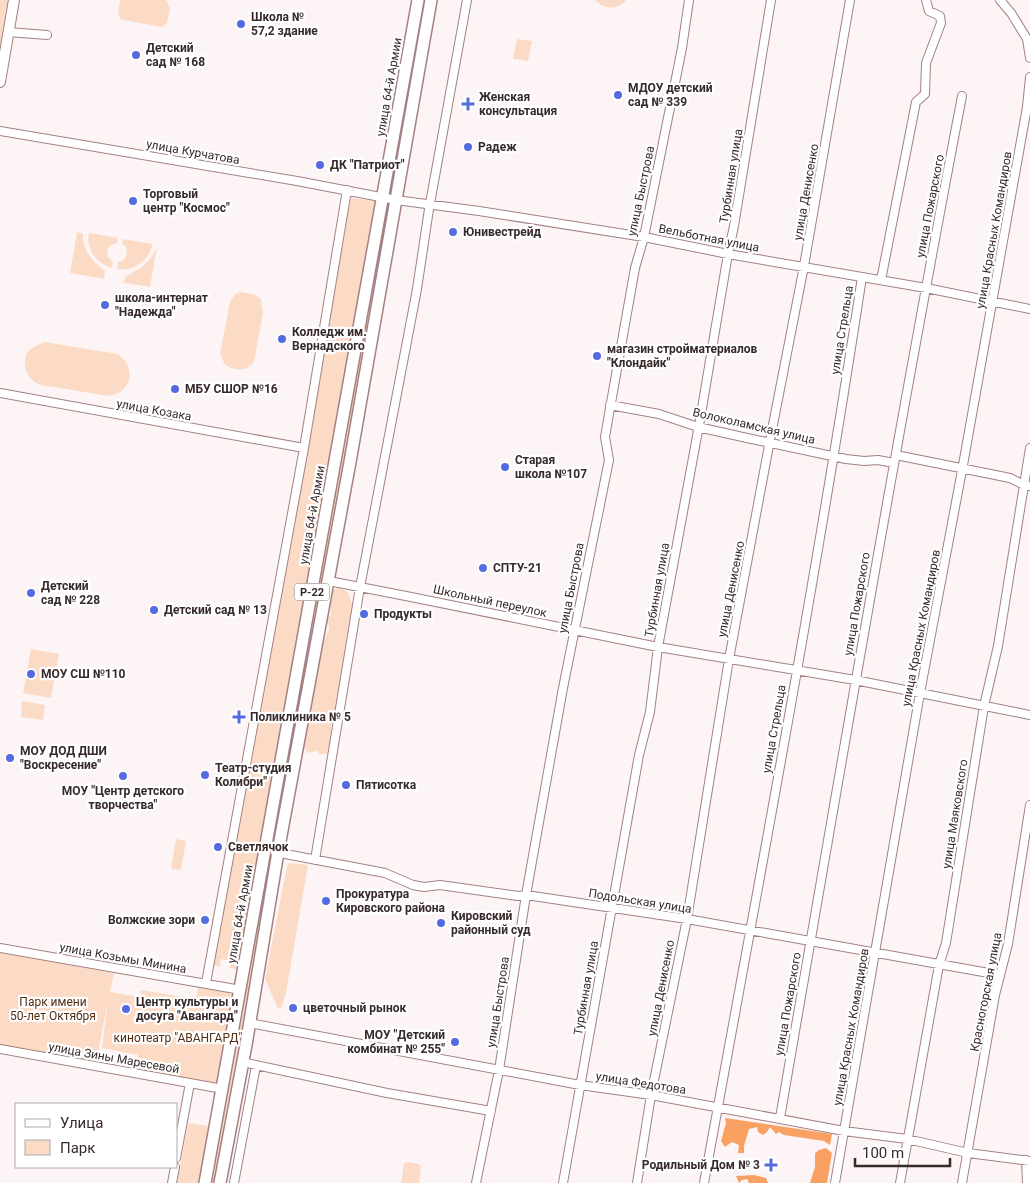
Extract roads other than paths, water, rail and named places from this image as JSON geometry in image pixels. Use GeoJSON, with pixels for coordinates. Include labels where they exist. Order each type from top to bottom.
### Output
{"type":"FeatureCollection","features":[{"type":"Feature","properties":{"kind":"highway","name":"улица 64-й Армии"},"geometry":{"type":"LineString","coordinates":[[206,1183],[418,0]]}},
{"type":"Feature","properties":{"kind":"highway","name":"Р-22"},"geometry":{"type":"LineString","coordinates":[[220,1183],[278,852],[329,582],[430,0]]}},
{"type":"Feature","properties":{"kind":"highway"},"geometry":{"type":"LineString","coordinates":[[289,720],[302,723]]}},
{"type":"Feature","properties":{"kind":"main road"},"geometry":{"type":"LineString","coordinates":[[0,82],[14,0]]}},
{"type":"Feature","properties":{"kind":"street"},"geometry":{"type":"LineString","coordinates":[[315,860],[360,587],[415,298],[467,0]]}},
{"type":"Feature","properties":{"kind":"street","name":"улица Быстрова"},"geometry":{"type":"LineString","coordinates":[[476,1183],[499,1070],[526,894],[574,630],[609,460],[605,437],[610,405],[635,268],[644,237],[682,48],[689,0]]}},
{"type":"Feature","properties":{"kind":"street","name":"Турбинная улица"},"geometry":{"type":"LineString","coordinates":[[563,1183],[639,755],[650,712],[658,647],[734,226],[771,0]]}},
{"type":"Feature","properties":{"kind":"street","name":"улица Денисенко"},"geometry":{"type":"LineString","coordinates":[[637,1183],[651,1095],[687,919],[729,660],[804,266],[850,0]]}},
{"type":"Feature","properties":{"kind":"street"},"geometry":{"type":"LineString","coordinates":[[881,280],[916,102],[925,94],[926,63],[941,23],[940,16],[930,11],[926,0]]}},
{"type":"Feature","properties":{"kind":"street"},"geometry":{"type":"LineString","coordinates":[[1000,0],[1011,13],[1027,39],[1030,58]]}},
{"type":"Feature","properties":{"kind":"street"},"geometry":{"type":"LineString","coordinates":[[8,32],[47,35]]}},
{"type":"Feature","properties":{"kind":"street","name":"улица Красных Командиров"},"geometry":{"type":"LineString","coordinates":[[835,1183],[920,693],[963,469],[1028,107],[1030,77]]}},
{"type":"Feature","properties":{"kind":"street","name":"улица Пожарского"},"geometry":{"type":"LineString","coordinates":[[780,1118],[855,680],[962,96]]}},
{"type":"Feature","properties":{"kind":"street","name":"улица Курчатова"},"geometry":{"type":"LineString","coordinates":[[0,131],[382,197]]}},
{"type":"Feature","properties":{"kind":"street"},"geometry":{"type":"LineString","coordinates":[[206,983],[304,448],[347,190]]}},
{"type":"Feature","properties":{"kind":"street","name":"Вельботная улица"},"geometry":{"type":"LineString","coordinates":[[382,197],[644,237],[728,254],[926,288],[1030,309]]}},
{"type":"Feature","properties":{"kind":"street","name":"улица Стрельца"},"geometry":{"type":"LineString","coordinates":[[704,1183],[835,455],[862,277]]}},
{"type":"Feature","properties":{"kind":"street","name":"улица Козака"},"geometry":{"type":"LineString","coordinates":[[0,393],[304,448]]}},
{"type":"Feature","properties":{"kind":"street","name":"Волоколамская улица"},"geometry":{"type":"LineString","coordinates":[[610,405],[659,414],[698,427],[864,461],[895,459],[963,469],[1010,478],[1027,486]]}},
{"type":"Feature","properties":{"kind":"street","name":"улица Маяковского"},"geometry":{"type":"LineString","coordinates":[[900,1183],[939,965],[946,943],[984,706],[998,646],[1027,486],[1030,448]]}},
{"type":"Feature","properties":{"kind":"street","name":"Школьный переулок"},"geometry":{"type":"LineString","coordinates":[[329,582],[658,647],[855,680],[1030,715]]}},
{"type":"Feature","properties":{"kind":"street","name":"Красногорская улица"},"geometry":{"type":"LineString","coordinates":[[962,1183],[993,1005],[1008,944],[1030,805]]}},
{"type":"Feature","properties":{"kind":"street","name":"Подольская улица"},"geometry":{"type":"LineString","coordinates":[[266,850],[385,873],[413,885],[424,887],[440,884],[518,896],[526,894],[687,919],[1000,975]]}},
{"type":"Feature","properties":{"kind":"street","name":"улица Козьмы Минина"},"geometry":{"type":"LineString","coordinates":[[0,948],[241,990]]}},
{"type":"Feature","properties":{"kind":"street","name":"улица Федотова"},"geometry":{"type":"LineString","coordinates":[[249,1023],[580,1085],[651,1095],[844,1131],[907,1138],[968,1152],[1028,1161]]}},
{"type":"Feature","properties":{"kind":"street","name":"улица Зины Маресевой"},"geometry":{"type":"LineString","coordinates":[[0,1049],[223,1089]]}},
{"type":"Feature","properties":{"kind":"street"},"geometry":{"type":"LineString","coordinates":[[242,1062],[387,1093],[490,1111]]}},
{"type":"Feature","properties":{"kind":"street"},"geometry":{"type":"LineString","coordinates":[[234,1183],[256,1066]]}},
{"type":"Feature","properties":{"kind":"street"},"geometry":{"type":"LineString","coordinates":[[178,1147],[190,1083]]}},
{"type":"Feature","properties":{"kind":"street"},"geometry":{"type":"LineString","coordinates":[[1027,1183],[1028,1161]]}},
{"type":"Feature","properties":{"kind":"street"},"geometry":{"type":"LineString","coordinates":[[172,1183],[175,1168]]}},
{"type":"Feature","properties":{"kind":"place","name":"Школа № 57,2 здание"},"geometry":{"type":"Point","coordinates":[241,24]}},
{"type":"Feature","properties":{"kind":"place","name":"Детский сад № 168"},"geometry":{"type":"Point","coordinates":[136,55]}},
{"type":"Feature","properties":{"kind":"place","name":"МДОУ детский сад № 339"},"geometry":{"type":"Point","coordinates":[618,95]}},
{"type":"Feature","properties":{"kind":"place","name":"Женская консультация"},"geometry":{"type":"Point","coordinates":[468,104]}},
{"type":"Feature","properties":{"kind":"place","name":"Радеж"},"geometry":{"type":"Point","coordinates":[468,147]}},
{"type":"Feature","properties":{"kind":"place","name":"ДК \"Патриот\""},"geometry":{"type":"Point","coordinates":[320,165]}},
{"type":"Feature","properties":{"kind":"place","name":"Торговый центр \"Космос\""},"geometry":{"type":"Point","coordinates":[133,201]}},
{"type":"Feature","properties":{"kind":"place","name":"Юнивестрейд"},"geometry":{"type":"Point","coordinates":[453,232]}},
{"type":"Feature","properties":{"kind":"place","name":"школа-интернат \"Надежда\""},"geometry":{"type":"Point","coordinates":[105,305]}},
{"type":"Feature","properties":{"kind":"place","name":"Колледж им. Вернадского"},"geometry":{"type":"Point","coordinates":[282,339]}},
{"type":"Feature","properties":{"kind":"place","name":"магазин стройматериалов \"Клондайк\""},"geometry":{"type":"Point","coordinates":[597,356]}},
{"type":"Feature","properties":{"kind":"place","name":"МБУ СШОР №16"},"geometry":{"type":"Point","coordinates":[175,389]}},
{"type":"Feature","properties":{"kind":"place","name":"Старая школа №107"},"geometry":{"type":"Point","coordinates":[505,467]}},
{"type":"Feature","properties":{"kind":"place","name":"СПТУ-21"},"geometry":{"type":"Point","coordinates":[483,568]}},
{"type":"Feature","properties":{"kind":"place","name":"Детский сад № 228"},"geometry":{"type":"Point","coordinates":[31,593]}},
{"type":"Feature","properties":{"kind":"place","name":"Детский сад № 13"},"geometry":{"type":"Point","coordinates":[154,610]}},
{"type":"Feature","properties":{"kind":"place","name":"Продукты"},"geometry":{"type":"Point","coordinates":[364,614]}},
{"type":"Feature","properties":{"kind":"place","name":"МОУ СШ №110"},"geometry":{"type":"Point","coordinates":[31,674]}},
{"type":"Feature","properties":{"kind":"place","name":"Поликлиника № 5"},"geometry":{"type":"Point","coordinates":[239,717]}},
{"type":"Feature","properties":{"kind":"place","name":"МОУ ДОД ДШИ \"Воскресение\""},"geometry":{"type":"Point","coordinates":[10,758]}},
{"type":"Feature","properties":{"kind":"place","name":"Театр-студия Колибри\""},"geometry":{"type":"Point","coordinates":[205,775]}},
{"type":"Feature","properties":{"kind":"place","name":"МОУ \"Центр детского творчества\""},"geometry":{"type":"Point","coordinates":[123,776]}},
{"type":"Feature","properties":{"kind":"place","name":"Пятисотка"},"geometry":{"type":"Point","coordinates":[346,785]}},
{"type":"Feature","properties":{"kind":"place","name":"Светлячок"},"geometry":{"type":"Point","coordinates":[218,847]}},
{"type":"Feature","properties":{"kind":"place","name":"Прокуратура Кировского района"},"geometry":{"type":"Point","coordinates":[326,901]}},
{"type":"Feature","properties":{"kind":"place","name":"Волжские зори"},"geometry":{"type":"Point","coordinates":[205,920]}},
{"type":"Feature","properties":{"kind":"place","name":"Кировский районный суд"},"geometry":{"type":"Point","coordinates":[441,923]}},
{"type":"Feature","properties":{"kind":"place","name":"цветочный рынок"},"geometry":{"type":"Point","coordinates":[293,1008]}},
{"type":"Feature","properties":{"kind":"place","name":"Центр культуры и досуга \"Авангард\""},"geometry":{"type":"Point","coordinates":[126,1009]}},
{"type":"Feature","properties":{"kind":"place","name":"МОУ \"Детский комбинат № 255\""},"geometry":{"type":"Point","coordinates":[455,1042]}},
{"type":"Feature","properties":{"kind":"place","name":"Родильный Дом № 3"},"geometry":{"type":"Point","coordinates":[771,1165]}},
{"type":"Feature","properties":{"kind":"park label","name":"Парк имени 50-лет Октября"},"geometry":{"type":"Point","coordinates":[53,1009]}},
{"type":"Feature","properties":{"kind":"park label","name":"кинотеатр \"АВАНГАРД\""},"geometry":{"type":"Point","coordinates":[178,1038]}}]}
